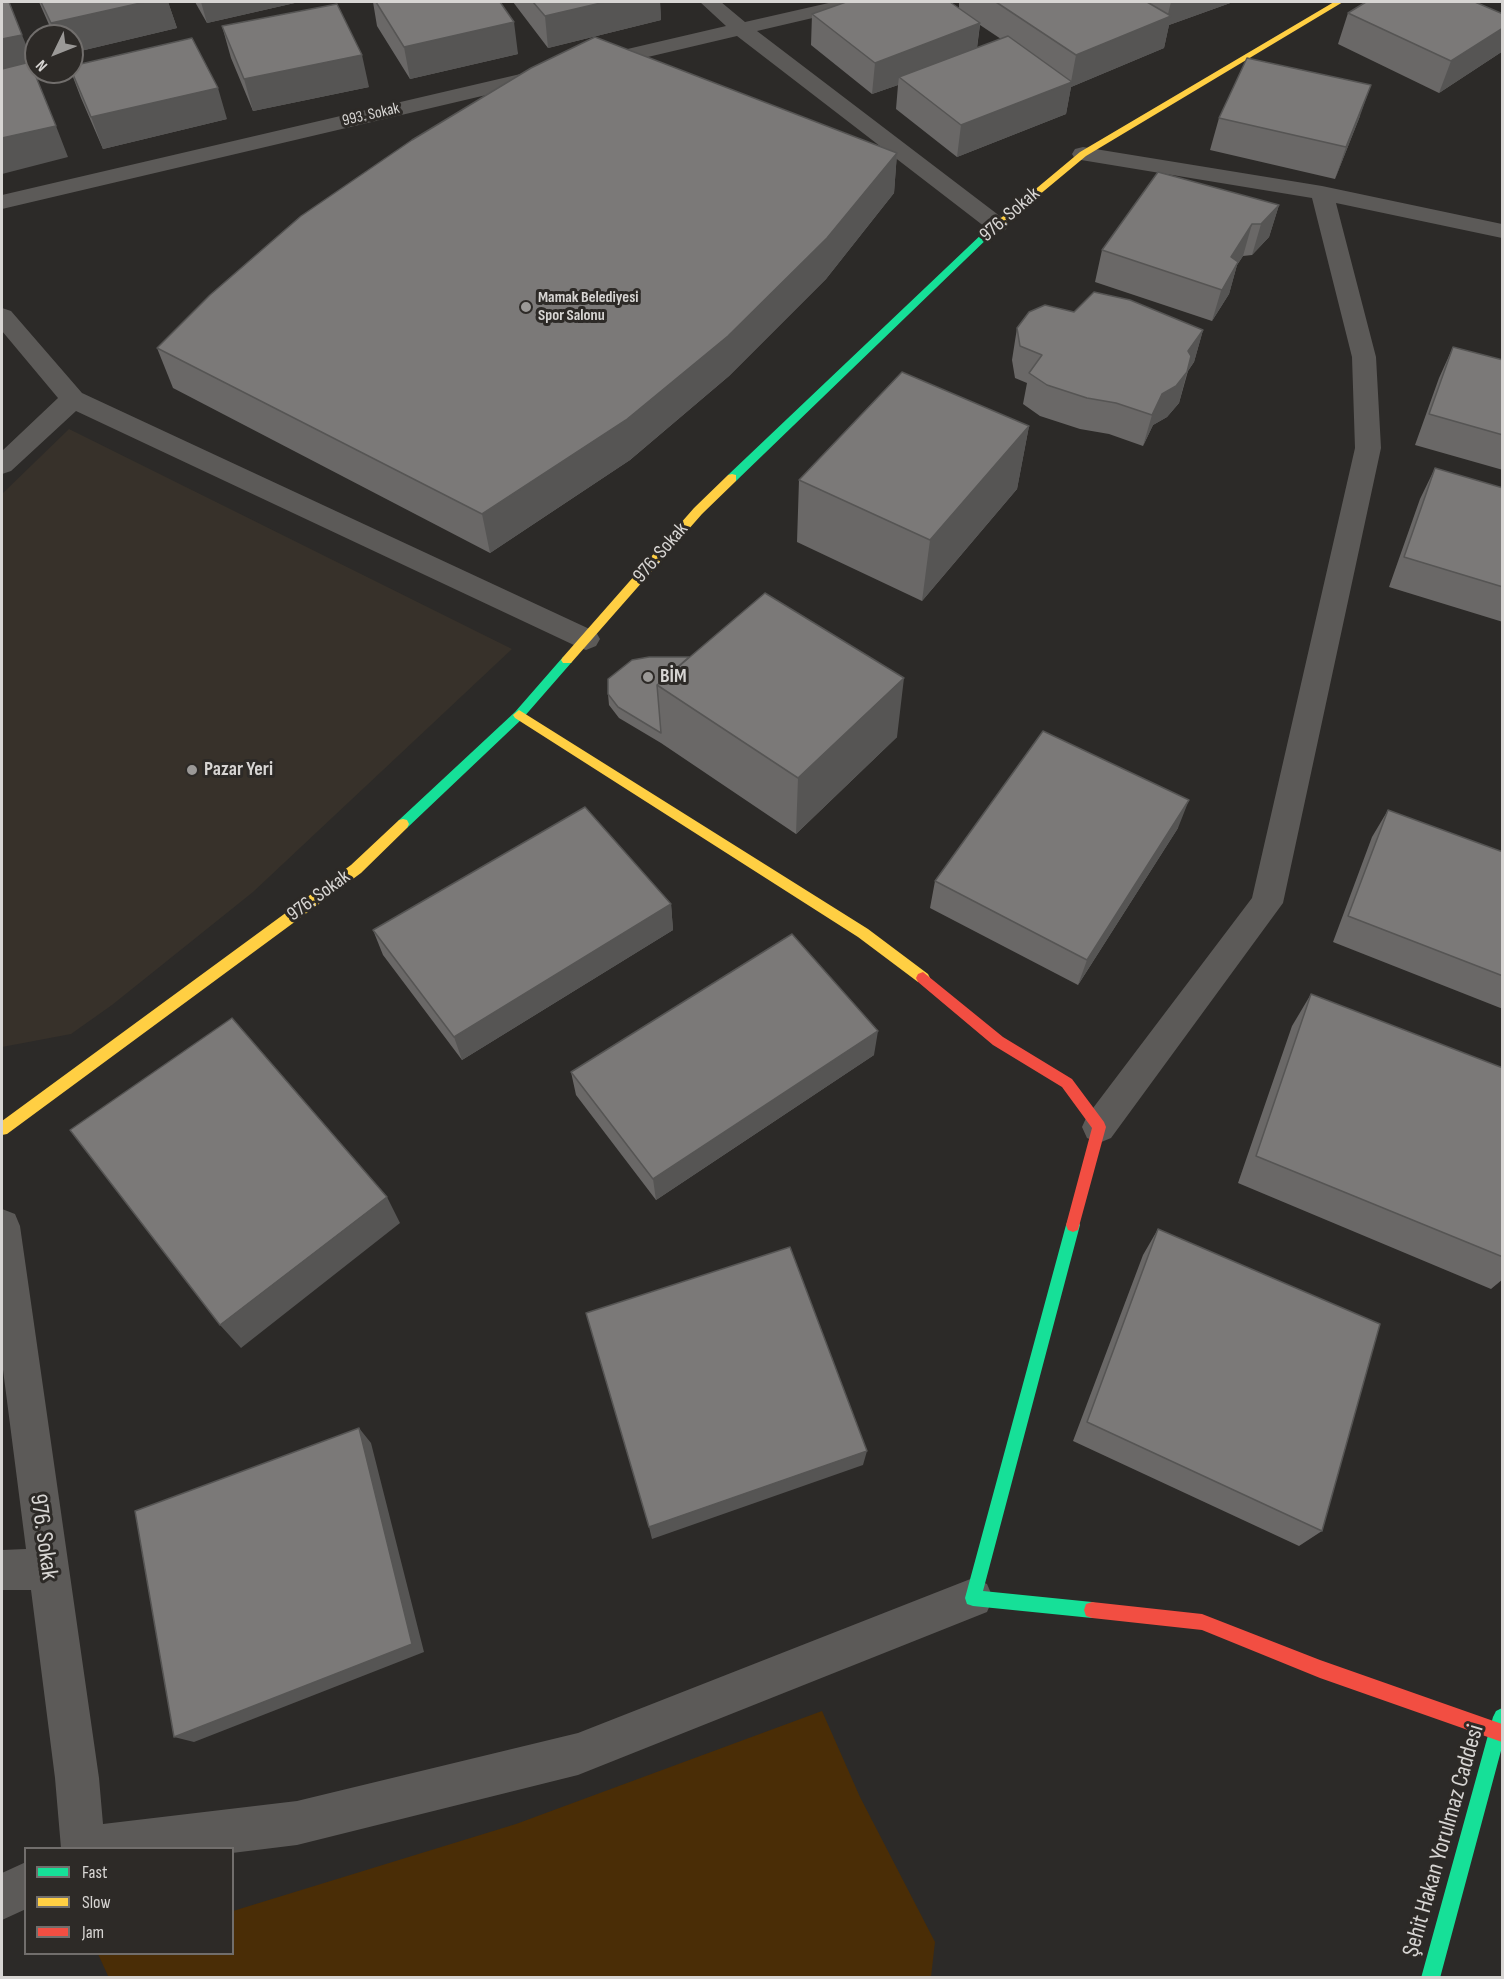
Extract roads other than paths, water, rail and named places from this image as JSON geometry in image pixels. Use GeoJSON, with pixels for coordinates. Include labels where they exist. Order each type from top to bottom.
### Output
{"type":"FeatureCollection","features":[{"type":"Feature","properties":{"kind":"street"},"geometry":{"type":"LineString","coordinates":[[710,2],[741,29],[997,225]]}},
{"type":"Feature","properties":{"kind":"street","name":"993. Sokak"},"geometry":{"type":"LineString","coordinates":[[2,202],[857,2]]}},
{"type":"Feature","properties":{"kind":"street","name":"976. Sokak"},"geometry":{"type":"LineString","coordinates":[[2,1129],[356,869],[519,715],[698,511],[997,225],[1083,154],[1340,2]]}},
{"type":"Feature","properties":{"kind":"street"},"geometry":{"type":"LineString","coordinates":[[1083,154],[1323,193],[1503,231]]}},
{"type":"Feature","properties":{"kind":"street"},"geometry":{"type":"LineString","coordinates":[[973,1598],[1099,1127],[1267,903],[1368,448],[1364,357],[1323,193]]}},
{"type":"Feature","properties":{"kind":"street"},"geometry":{"type":"LineString","coordinates":[[2,316],[74,399],[586,639]]}},
{"type":"Feature","properties":{"kind":"street"},"geometry":{"type":"LineString","coordinates":[[2,465],[74,399]]}},
{"type":"Feature","properties":{"kind":"street"},"geometry":{"type":"LineString","coordinates":[[519,715],[863,933],[922,977],[998,1041],[1068,1083],[1099,1127]]}},
{"type":"Feature","properties":{"kind":"street","name":"976. Sokak"},"geometry":{"type":"LineString","coordinates":[[2,1226],[76,1778],[83,1847]]}},
{"type":"Feature","properties":{"kind":"street"},"geometry":{"type":"LineString","coordinates":[[2,1570],[48,1569]]}},
{"type":"Feature","properties":{"kind":"street"},"geometry":{"type":"LineString","coordinates":[[98,1847],[297,1823],[578,1754],[973,1598],[1202,1622],[1320,1669],[1500,1732]]}},
{"type":"Feature","properties":{"kind":"street","name":"Şehit Hakan Yorulmaz Caddesi"},"geometry":{"type":"LineString","coordinates":[[1430,1977],[1503,1717]]}},
{"type":"Feature","properties":{"kind":"street"},"geometry":{"type":"LineString","coordinates":[[2,1898],[24,1885]]}},
{"type":"Feature","properties":{"kind":"place","name":"Mamak Belediyesi Spor Salonu"},"geometry":{"type":"Point","coordinates":[526,307]}},
{"type":"Feature","properties":{"kind":"place","name":"BİM"},"geometry":{"type":"Point","coordinates":[648,677]}},
{"type":"Feature","properties":{"kind":"place","name":"Pazar Yeri"},"geometry":{"type":"Point","coordinates":[192,770]}}]}
